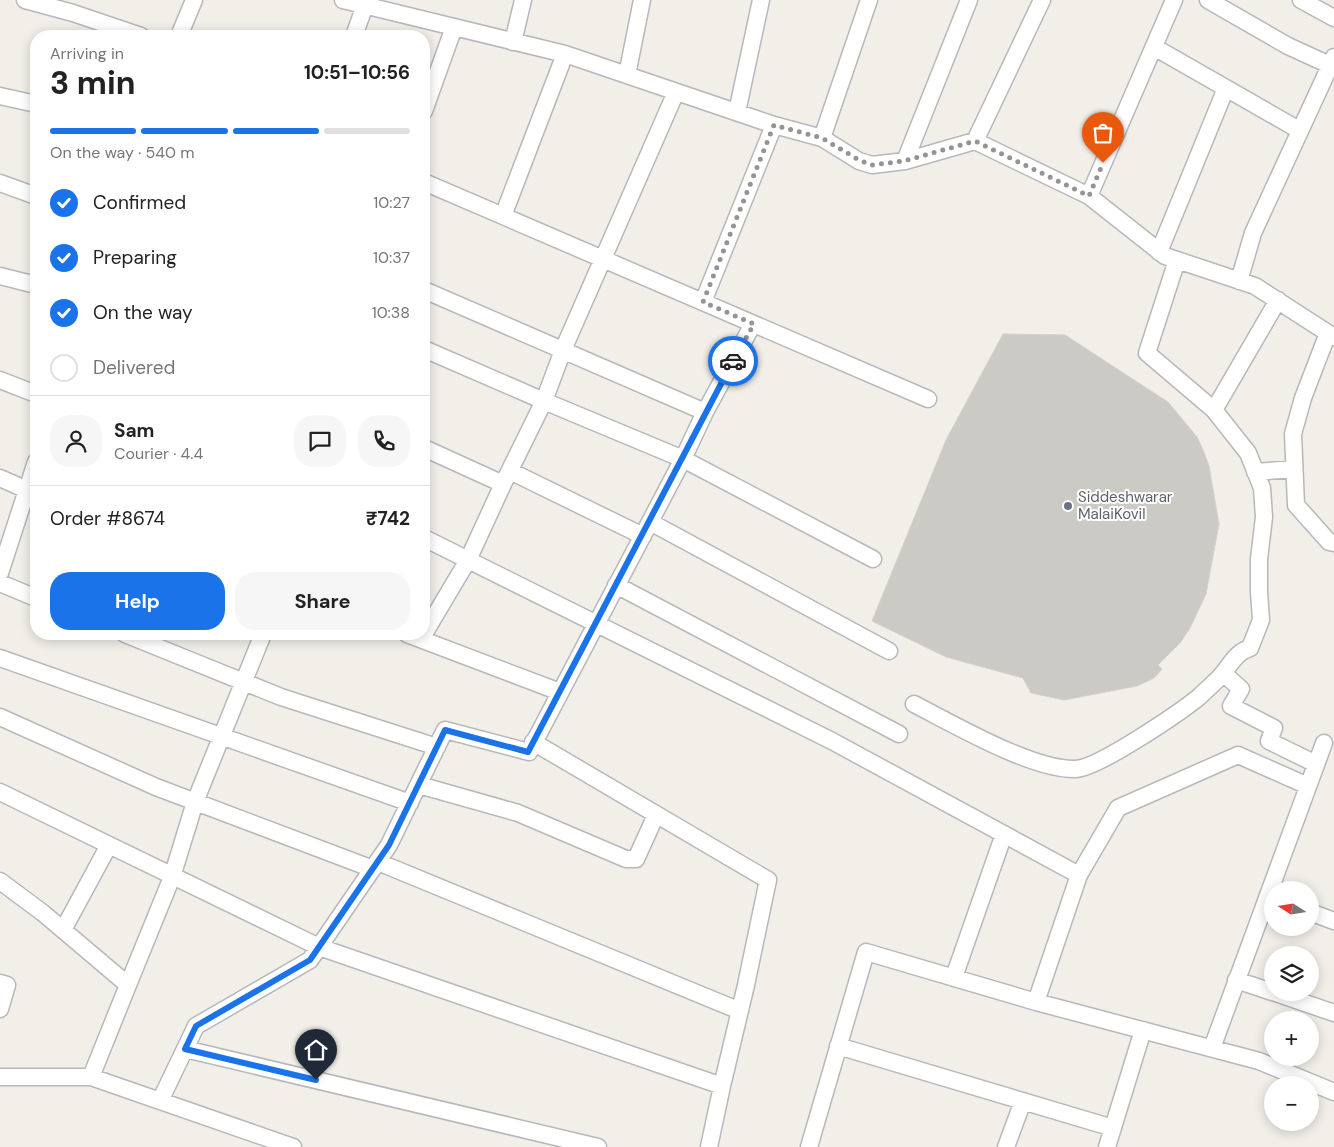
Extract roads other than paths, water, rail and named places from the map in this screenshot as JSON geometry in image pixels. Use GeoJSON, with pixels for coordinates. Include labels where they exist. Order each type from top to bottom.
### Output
{"type":"FeatureCollection","features":[{"type":"Feature","properties":{"kind":"street"},"geometry":{"type":"LineString","coordinates":[[25,0],[73,13],[123,30]]}},
{"type":"Feature","properties":{"kind":"street"},"geometry":{"type":"LineString","coordinates":[[182,30],[194,0]]}},
{"type":"Feature","properties":{"kind":"street"},"geometry":{"type":"LineString","coordinates":[[343,0],[365,5],[409,8],[454,27],[565,54],[774,125],[822,138],[859,160],[872,165],[904,161],[975,141],[1089,196],[1159,252],[1177,260],[1255,286],[1331,335],[1303,398],[1293,434],[1296,505],[1329,542],[1334,543]]}},
{"type":"Feature","properties":{"kind":"street"},"geometry":{"type":"LineString","coordinates":[[513,42],[523,0]]}},
{"type":"Feature","properties":{"kind":"street"},"geometry":{"type":"LineString","coordinates":[[627,75],[642,0]]}},
{"type":"Feature","properties":{"kind":"street"},"geometry":{"type":"LineString","coordinates":[[737,112],[761,0]]}},
{"type":"Feature","properties":{"kind":"street"},"geometry":{"type":"LineString","coordinates":[[822,138],[869,0]]}},
{"type":"Feature","properties":{"kind":"street"},"geometry":{"type":"LineString","coordinates":[[904,161],[969,0]]}},
{"type":"Feature","properties":{"kind":"street"},"geometry":{"type":"LineString","coordinates":[[975,141],[1042,0]]}},
{"type":"Feature","properties":{"kind":"street"},"geometry":{"type":"LineString","coordinates":[[1089,196],[1174,0]]}},
{"type":"Feature","properties":{"kind":"street"},"geometry":{"type":"LineString","coordinates":[[1208,0],[1288,46],[1333,63],[1299,130],[1253,233],[1239,281]]}},
{"type":"Feature","properties":{"kind":"street"},"geometry":{"type":"LineString","coordinates":[[1301,0],[1334,18]]}},
{"type":"Feature","properties":{"kind":"street"},"geometry":{"type":"LineString","coordinates":[[356,30],[365,5]]}},
{"type":"Feature","properties":{"kind":"street"},"geometry":{"type":"LineString","coordinates":[[430,94],[454,27]]}},
{"type":"Feature","properties":{"kind":"street"},"geometry":{"type":"LineString","coordinates":[[1154,47],[1299,130]]}},
{"type":"Feature","properties":{"kind":"street"},"geometry":{"type":"LineString","coordinates":[[503,216],[565,54]]}},
{"type":"Feature","properties":{"kind":"street"},"geometry":{"type":"LineString","coordinates":[[1159,252],[1226,88]]}},
{"type":"Feature","properties":{"kind":"street"},"geometry":{"type":"LineString","coordinates":[[430,613],[468,560],[506,477],[544,401],[563,350],[676,92]]}},
{"type":"Feature","properties":{"kind":"street"},"geometry":{"type":"LineString","coordinates":[[0,96],[30,103]]}},
{"type":"Feature","properties":{"kind":"street"},"geometry":{"type":"LineString","coordinates":[[703,302],[774,125]]}},
{"type":"Feature","properties":{"kind":"street"},"geometry":{"type":"LineString","coordinates":[[0,183],[30,194]]}},
{"type":"Feature","properties":{"kind":"street"},"geometry":{"type":"LineString","coordinates":[[430,185],[928,399]]}},
{"type":"Feature","properties":{"kind":"street"},"geometry":{"type":"LineString","coordinates":[[914,704],[962,730],[1050,768],[1077,770],[1115,754],[1197,698],[1224,673],[1242,650],[1250,648],[1261,620],[1259,559],[1264,517],[1262,488],[1248,453],[1214,410],[1147,353],[1177,260]]}},
{"type":"Feature","properties":{"kind":"street"},"geometry":{"type":"LineString","coordinates":[[0,276],[30,284]]}},
{"type":"Feature","properties":{"kind":"street"},"geometry":{"type":"LineString","coordinates":[[430,293],[705,412]]}},
{"type":"Feature","properties":{"kind":"street"},"geometry":{"type":"LineString","coordinates":[[1214,410],[1278,300]]}},
{"type":"Feature","properties":{"kind":"street"},"geometry":{"type":"LineString","coordinates":[[160,1101],[196,1026],[310,960],[389,845],[445,730],[528,752],[683,459],[705,412],[754,324]]}},
{"type":"Feature","properties":{"kind":"street"},"geometry":{"type":"LineString","coordinates":[[430,352],[683,459],[873,559]]}},
{"type":"Feature","properties":{"kind":"street"},"geometry":{"type":"LineString","coordinates":[[0,380],[30,392]]}},
{"type":"Feature","properties":{"kind":"street"},"geometry":{"type":"LineString","coordinates":[[430,450],[646,529],[889,651]]}},
{"type":"Feature","properties":{"kind":"street"},"geometry":{"type":"LineString","coordinates":[[1255,472],[1294,468]]}},
{"type":"Feature","properties":{"kind":"street"},"geometry":{"type":"LineString","coordinates":[[0,478],[30,491]]}},
{"type":"Feature","properties":{"kind":"street"},"geometry":{"type":"LineString","coordinates":[[0,574],[30,497]]}},
{"type":"Feature","properties":{"kind":"street"},"geometry":{"type":"LineString","coordinates":[[430,541],[832,741],[1079,875]]}},
{"type":"Feature","properties":{"kind":"street"},"geometry":{"type":"LineString","coordinates":[[0,583],[30,596]]}},
{"type":"Feature","properties":{"kind":"street"},"geometry":{"type":"LineString","coordinates":[[616,585],[899,734]]}},
{"type":"Feature","properties":{"kind":"street"},"geometry":{"type":"LineString","coordinates":[[141,640],[281,697],[437,748]]}},
{"type":"Feature","properties":{"kind":"street"},"geometry":{"type":"LineString","coordinates":[[91,1077],[172,876],[195,802],[261,640]]}},
{"type":"Feature","properties":{"kind":"street"},"geometry":{"type":"LineString","coordinates":[[424,640],[560,692]]}},
{"type":"Feature","properties":{"kind":"street"},"geometry":{"type":"LineString","coordinates":[[0,658],[410,803]]}},
{"type":"Feature","properties":{"kind":"street"},"geometry":{"type":"LineString","coordinates":[[1224,673],[1241,689],[1231,706],[1274,728],[1269,741],[1316,764]]}},
{"type":"Feature","properties":{"kind":"street"},"geometry":{"type":"LineString","coordinates":[[0,717],[156,787],[375,865],[740,1011]]}},
{"type":"Feature","properties":{"kind":"street"},"geometry":{"type":"LineString","coordinates":[[533,742],[768,880],[709,1147]]}},
{"type":"Feature","properties":{"kind":"street"},"geometry":{"type":"LineString","coordinates":[[1275,881],[1324,743]]}},
{"type":"Feature","properties":{"kind":"street"},"geometry":{"type":"LineString","coordinates":[[1036,1002],[1079,875],[1118,808],[1238,755],[1308,786]]}},
{"type":"Feature","properties":{"kind":"street"},"geometry":{"type":"LineString","coordinates":[[418,785],[518,813],[626,859],[636,859],[656,815]]}},
{"type":"Feature","properties":{"kind":"street"},"geometry":{"type":"LineString","coordinates":[[0,792],[319,947],[722,1086]]}},
{"type":"Feature","properties":{"kind":"street"},"geometry":{"type":"LineString","coordinates":[[954,977],[1004,834]]}},
{"type":"Feature","properties":{"kind":"street"},"geometry":{"type":"LineString","coordinates":[[63,930],[109,845]]}},
{"type":"Feature","properties":{"kind":"street"},"geometry":{"type":"LineString","coordinates":[[0,881],[63,930],[128,985]]}},
{"type":"Feature","properties":{"kind":"street"},"geometry":{"type":"LineString","coordinates":[[1212,1048],[1236,980],[1264,912]]}},
{"type":"Feature","properties":{"kind":"street"},"geometry":{"type":"LineString","coordinates":[[1319,915],[1334,921]]}},
{"type":"Feature","properties":{"kind":"street"},"geometry":{"type":"LineString","coordinates":[[809,1147],[866,952],[1036,1002],[1259,1061],[1334,1092]]}},
{"type":"Feature","properties":{"kind":"street"},"geometry":{"type":"LineString","coordinates":[[1236,980],[1264,989]]}},
{"type":"Feature","properties":{"kind":"street"},"geometry":{"type":"LineString","coordinates":[[0,983],[7,986],[0,1009]]}},
{"type":"Feature","properties":{"kind":"street"},"geometry":{"type":"LineString","coordinates":[[1299,1001],[1334,1013]]}},
{"type":"Feature","properties":{"kind":"street"},"geometry":{"type":"LineString","coordinates":[[1108,1147],[1143,1030]]}},
{"type":"Feature","properties":{"kind":"street"},"geometry":{"type":"LineString","coordinates":[[838,1046],[1113,1128]]}},
{"type":"Feature","properties":{"kind":"street"},"geometry":{"type":"LineString","coordinates":[[185,1049],[598,1147]]}},
{"type":"Feature","properties":{"kind":"street"},"geometry":{"type":"LineString","coordinates":[[0,1078],[91,1077],[293,1147]]}},
{"type":"Feature","properties":{"kind":"street"},"geometry":{"type":"LineString","coordinates":[[1006,1147],[1023,1101]]}},
{"type":"Feature","properties":{"kind":"place","name":"Siddeshwarar MalaiKovil"},"geometry":{"type":"Point","coordinates":[1068,506]}}]}
